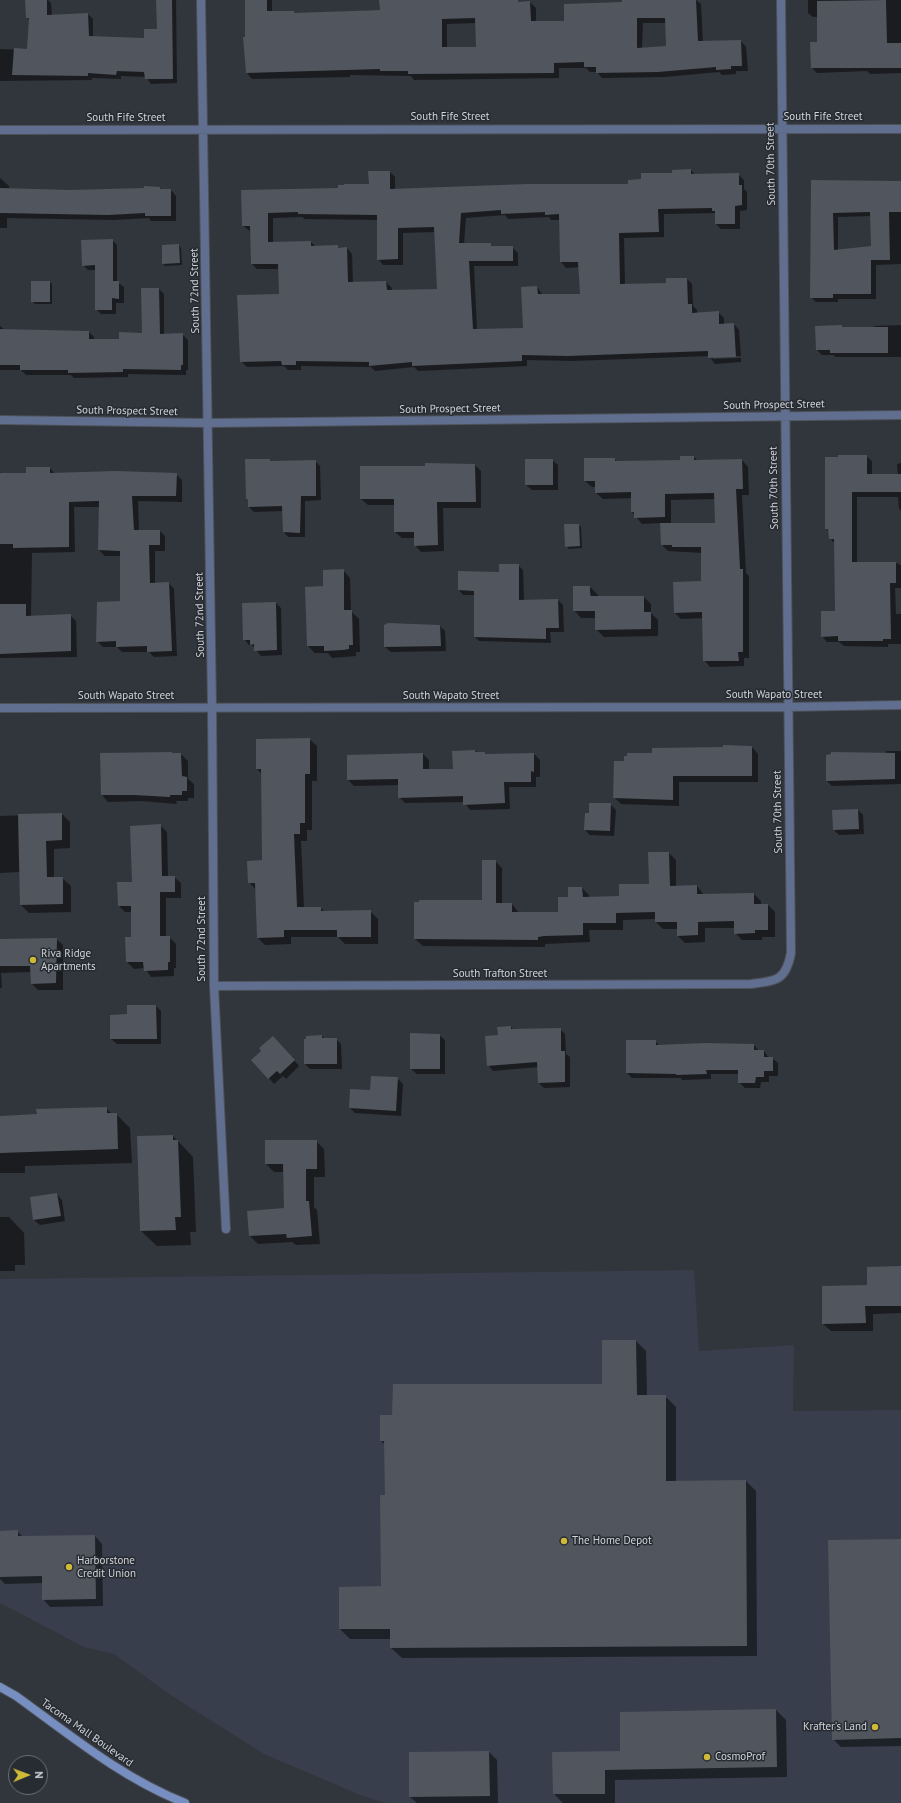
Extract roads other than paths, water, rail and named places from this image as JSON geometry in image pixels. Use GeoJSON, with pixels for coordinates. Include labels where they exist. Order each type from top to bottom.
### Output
{"type":"FeatureCollection","features":[{"type":"Feature","properties":{"kind":"main road","name":"Tacoma Mall Boulevard"},"geometry":{"type":"LineString","coordinates":[[0,1687],[16,1696],[108,1763],[166,1796],[185,1803]]}},
{"type":"Feature","properties":{"kind":"street","name":"South 72nd Street"},"geometry":{"type":"LineString","coordinates":[[201,0],[212,706],[214,986],[226,1229]]}},
{"type":"Feature","properties":{"kind":"street","name":"South 70th Street"},"geometry":{"type":"LineString","coordinates":[[781,0],[787,707],[791,953],[789,965],[784,975]]}},
{"type":"Feature","properties":{"kind":"street","name":"South Fife Street"},"geometry":{"type":"LineString","coordinates":[[0,130],[901,129]]}},
{"type":"Feature","properties":{"kind":"street","name":"South Prospect Street"},"geometry":{"type":"LineString","coordinates":[[0,420],[208,423],[901,415]]}},
{"type":"Feature","properties":{"kind":"street","name":"South Wapato Street"},"geometry":{"type":"LineString","coordinates":[[0,708],[212,706],[787,707],[901,705]]}},
{"type":"Feature","properties":{"kind":"street","name":"South Trafton Street"},"geometry":{"type":"LineString","coordinates":[[214,986],[751,984],[774,981],[784,975]]}},
{"type":"Feature","properties":{"kind":"place","name":"Riva Ridge Apartments"},"geometry":{"type":"Point","coordinates":[33,960]}},
{"type":"Feature","properties":{"kind":"place","name":"The Home Depot"},"geometry":{"type":"Point","coordinates":[564,1541]}},
{"type":"Feature","properties":{"kind":"place","name":"Harborstone Credit Union"},"geometry":{"type":"Point","coordinates":[69,1567]}},
{"type":"Feature","properties":{"kind":"place","name":"Krafter's Land"},"geometry":{"type":"Point","coordinates":[875,1727]}},
{"type":"Feature","properties":{"kind":"place","name":"CosmoProf"},"geometry":{"type":"Point","coordinates":[707,1757]}}]}
